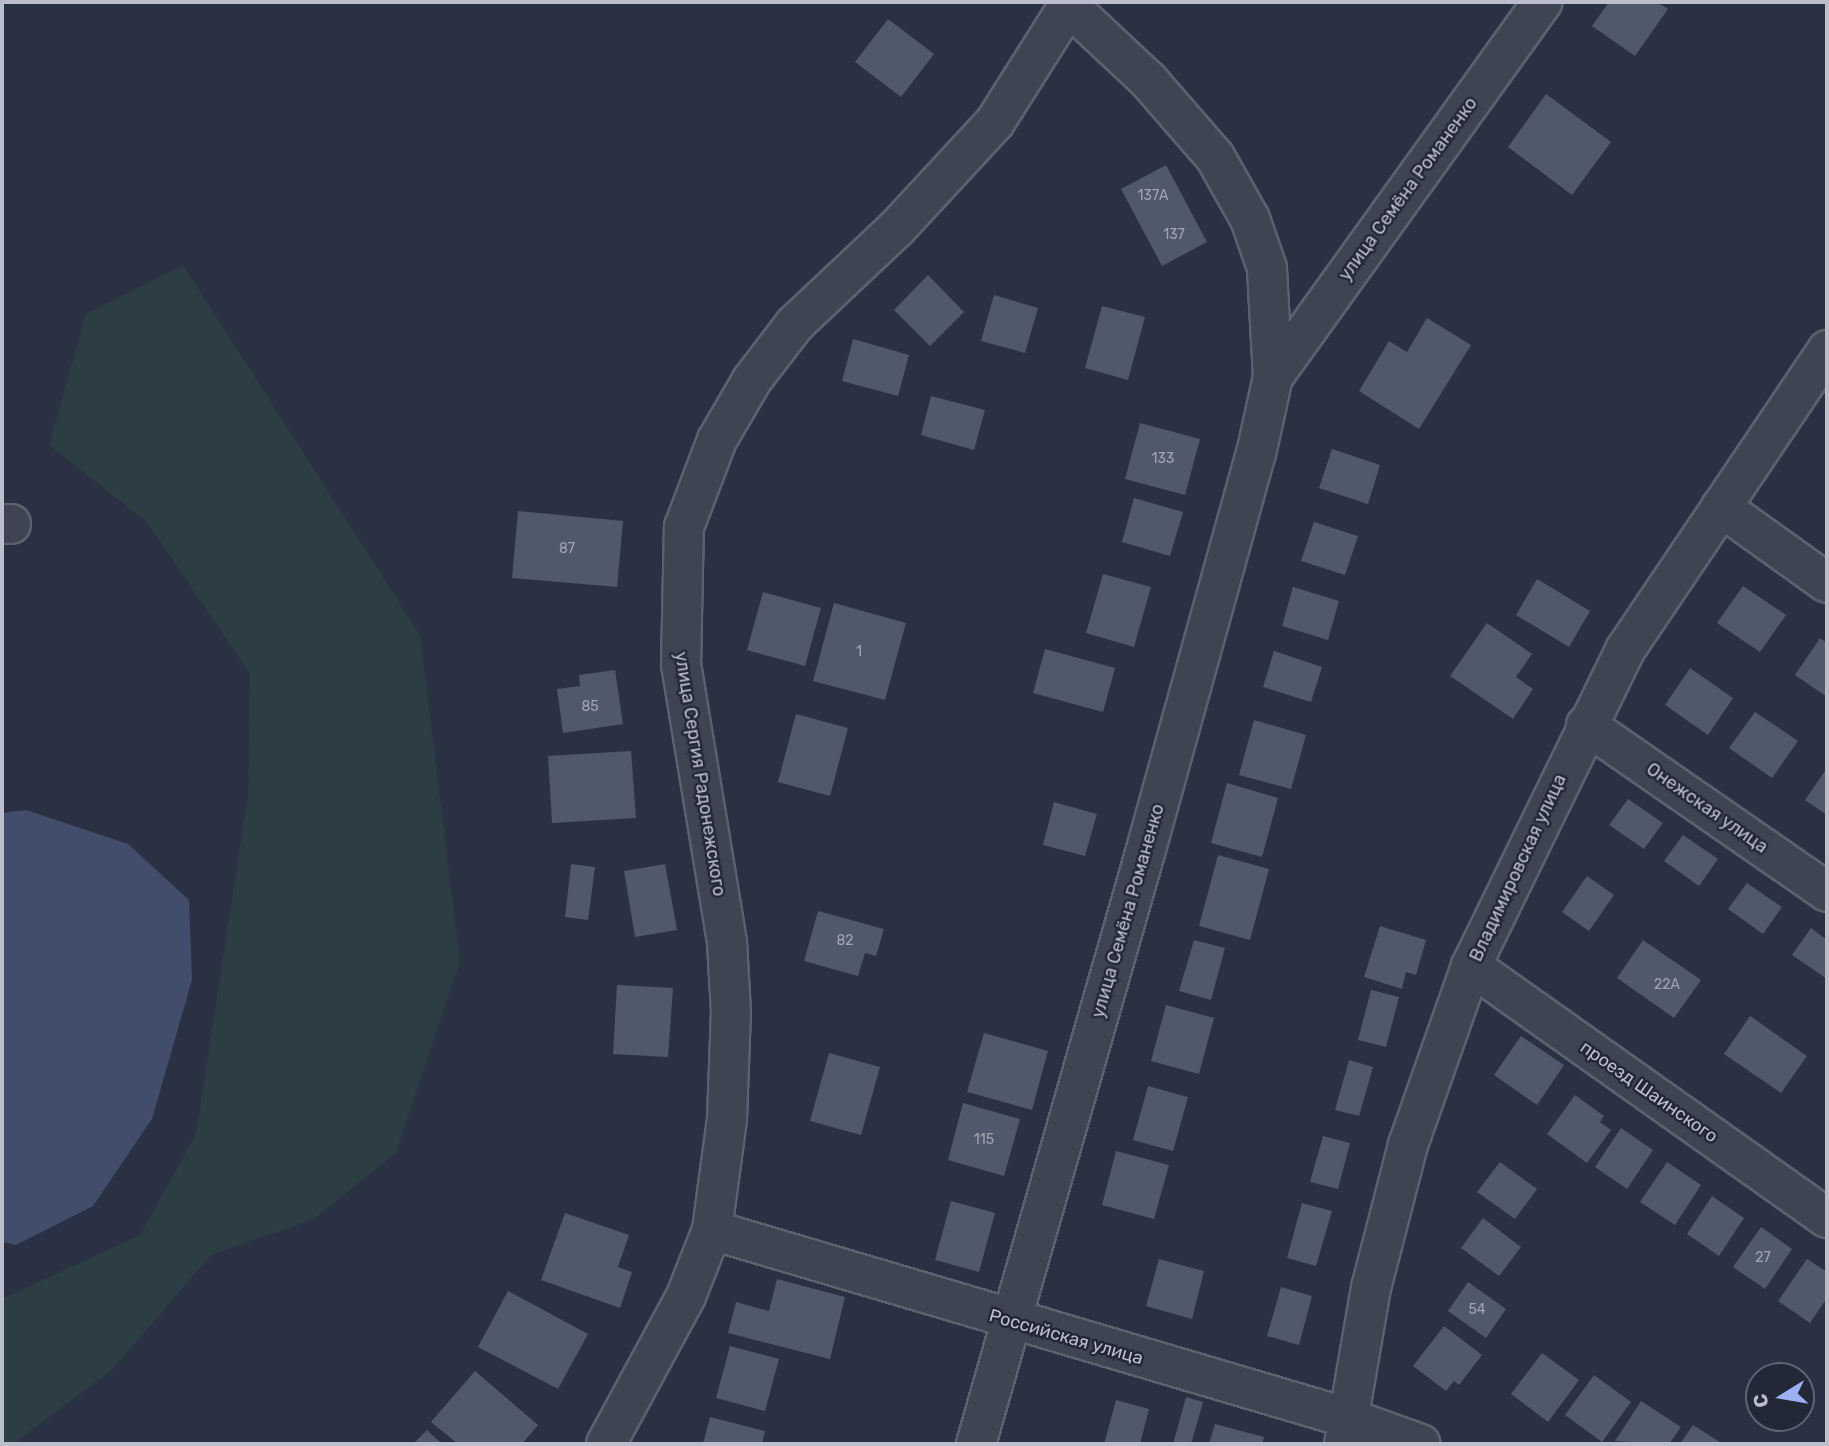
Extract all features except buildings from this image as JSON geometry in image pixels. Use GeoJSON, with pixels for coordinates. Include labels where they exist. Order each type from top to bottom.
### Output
{"type":"FeatureCollection","features":[{"type":"Feature","properties":{"kind":"street","name":"улица Семёна Романенко"},"geometry":{"type":"LineString","coordinates":[[1273,377],[1542,2]]}},
{"type":"Feature","properties":{"kind":"street","name":"улица Семёна Романенко"},"geometry":{"type":"LineString","coordinates":[[976,1444],[1008,1320],[1145,853],[1256,454],[1273,377],[1267,268],[1244,209],[1207,148],[1148,80],[1070,5]]}},
{"type":"Feature","properties":{"kind":"street","name":"улица Сергия Радонежского"},"geometry":{"type":"LineString","coordinates":[[606,1444],[686,1296],[712,1230],[727,1119],[731,1012],[727,942],[681,665],[684,527],[717,440],[766,361],[795,324],[897,228],[995,122],[1070,5]]}},
{"type":"Feature","properties":{"kind":"street","name":"Владимировская улица"},"geometry":{"type":"LineString","coordinates":[[1346,1431],[1371,1288],[1408,1145],[1471,965],[1586,724],[1625,650],[1827,349]]}},
{"type":"Feature","properties":{"kind":"street"},"geometry":{"type":"LineString","coordinates":[[1721,507],[1827,583]]}},
{"type":"Feature","properties":{"kind":"street","name":"Онежская улица"},"geometry":{"type":"LineString","coordinates":[[1586,724],[1827,892]]}},
{"type":"Feature","properties":{"kind":"street","name":"проезд Шаинского"},"geometry":{"type":"LineString","coordinates":[[1471,965],[1827,1218]]}},
{"type":"Feature","properties":{"kind":"street","name":"Российская улица"},"geometry":{"type":"LineString","coordinates":[[712,1230],[1008,1320],[1346,1431],[1421,1444]]}},
{"type":"Feature","properties":{"kind":"shaded area"},"geometry":{"type":"Polygon","coordinates":[[[183,265],[420,635],[460,962],[396,1153],[314,1219],[211,1255],[112,1370],[13,1444],[2,1444],[2,1299],[140,1235],[196,1134],[248,795],[250,674],[147,522],[49,445],[86,314],[183,265]]]}},
{"type":"Feature","properties":{"kind":"water"},"geometry":{"type":"Polygon","coordinates":[[[26,810],[128,844],[189,900],[192,980],[152,1119],[93,1206],[16,1245],[2,1242],[2,813],[26,810]]]}}]}
